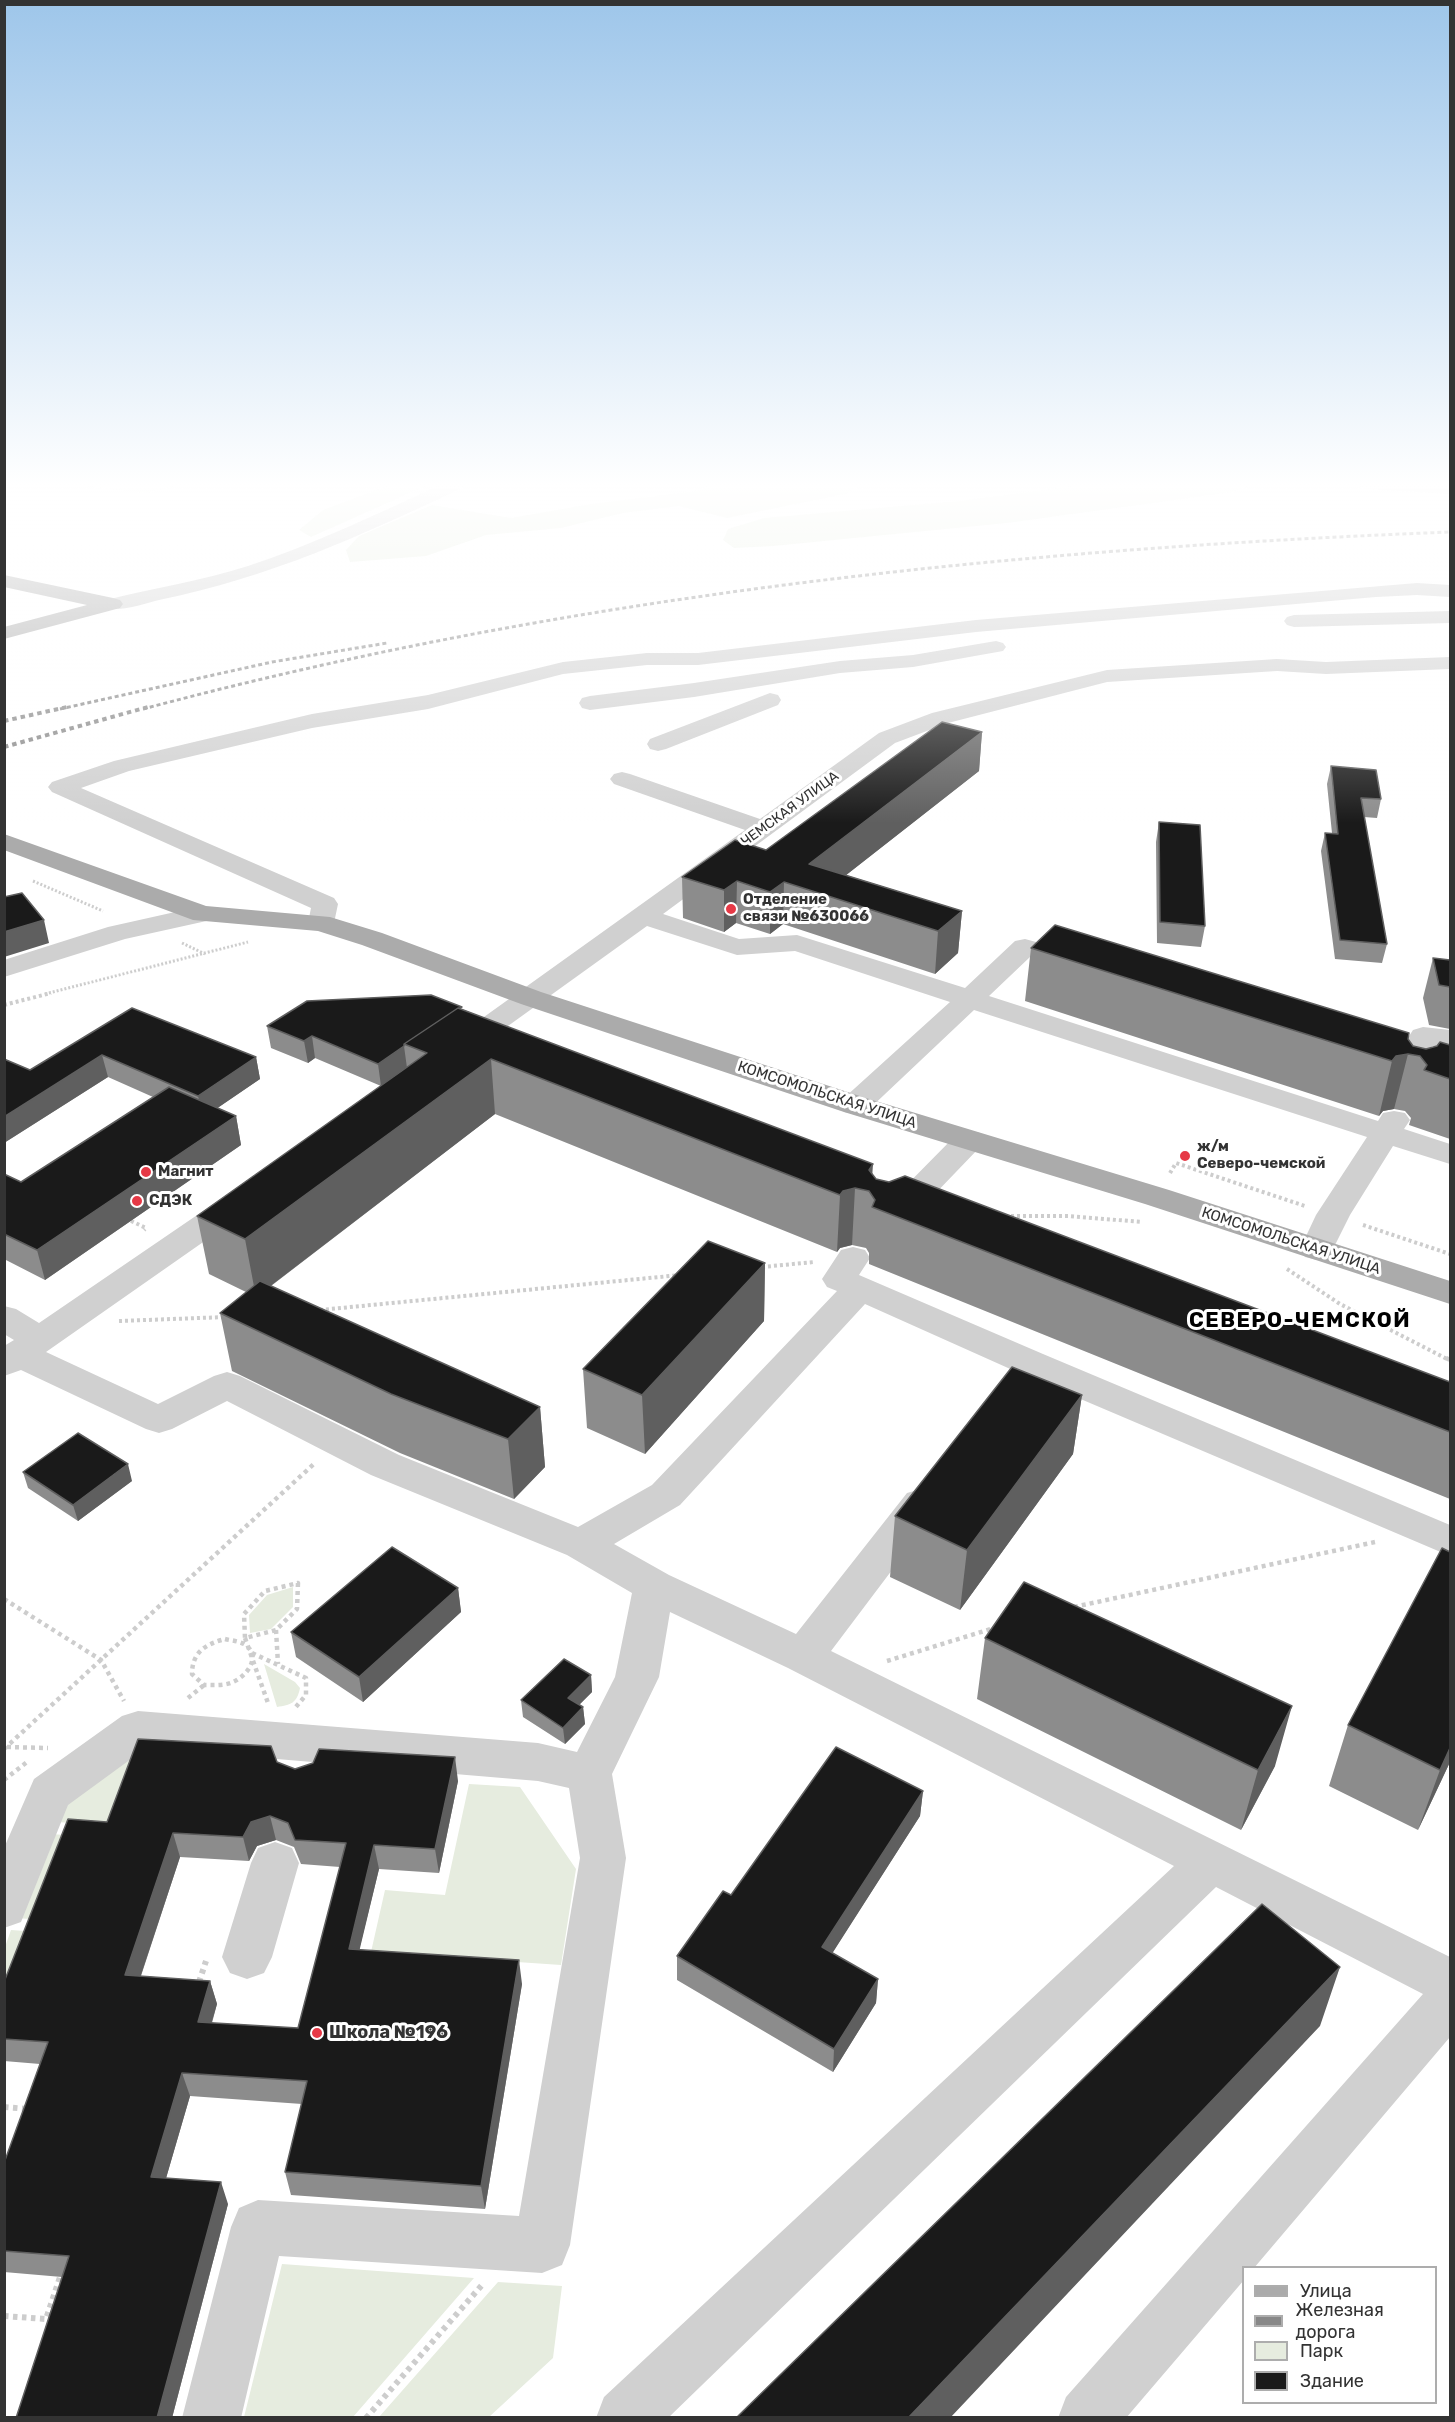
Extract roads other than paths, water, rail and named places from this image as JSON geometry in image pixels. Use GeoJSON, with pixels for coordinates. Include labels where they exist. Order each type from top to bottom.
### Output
{"type":"FeatureCollection","features":[{"type":"Feature","properties":{"kind":"main road"},"geometry":{"type":"LineString","coordinates":[[80,597],[113,604]]}},
{"type":"Feature","properties":{"kind":"main road"},"geometry":{"type":"LineString","coordinates":[[4,633],[113,604]]}},
{"type":"Feature","properties":{"kind":"main road","name":"КОМСОМОЛЬСКАЯ УЛИЦА"},"geometry":{"type":"LineString","coordinates":[[4,841],[202,914],[321,923],[372,939],[531,998],[855,1105],[1157,1197],[1450,1293]]}},
{"type":"Feature","properties":{"kind":"street"},"geometry":{"type":"LineString","coordinates":[[113,604],[143,597]]}},
{"type":"Feature","properties":{"kind":"street"},"geometry":{"type":"LineString","coordinates":[[321,923],[325,904],[60,787],[122,766],[312,721],[428,702],[563,668],[647,660],[698,659],[976,626],[1307,597]]}},
{"type":"Feature","properties":{"kind":"street"},"geometry":{"type":"LineString","coordinates":[[1294,621],[1450,616]]}},
{"type":"Feature","properties":{"kind":"street"},"geometry":{"type":"LineString","coordinates":[[590,703],[694,690],[840,667],[913,661],[996,647]]}},
{"type":"Feature","properties":{"kind":"street"},"geometry":{"type":"LineString","coordinates":[[647,660],[694,690],[717,697],[736,714]]}},
{"type":"Feature","properties":{"kind":"street","name":"ЧЕМСКАЯ УЛИЦА"},"geometry":{"type":"LineString","coordinates":[[434,1066],[531,998],[887,738],[940,718],[1107,676],[1276,665],[1326,668],[1450,663]]}},
{"type":"Feature","properties":{"kind":"street"},"geometry":{"type":"LineString","coordinates":[[658,744],[770,700]]}},
{"type":"Feature","properties":{"kind":"street"},"geometry":{"type":"LineString","coordinates":[[622,779],[763,828]]}},
{"type":"Feature","properties":{"kind":"street"},"geometry":{"type":"LineString","coordinates":[[4,969],[118,933],[202,914]]}},
{"type":"Feature","properties":{"kind":"street"},"geometry":{"type":"LineString","coordinates":[[644,916],[737,947],[797,943],[968,999],[1390,1127],[1450,1155]]}},
{"type":"Feature","properties":{"kind":"street"},"geometry":{"type":"LineString","coordinates":[[855,1105],[1024,947],[1104,970]]}},
{"type":"Feature","properties":{"kind":"street"},"geometry":{"type":"LineString","coordinates":[[1440,1068],[1403,1064],[1423,1036],[1450,1039]]}},
{"type":"Feature","properties":{"kind":"street"},"geometry":{"type":"LineString","coordinates":[[1317,1249],[1334,1215],[1390,1127]]}},
{"type":"Feature","properties":{"kind":"street"},"geometry":{"type":"LineString","coordinates":[[885,1227],[969,1140]]}},
{"type":"Feature","properties":{"kind":"street"},"geometry":{"type":"LineString","coordinates":[[32,1345],[259,1188]]}},
{"type":"Feature","properties":{"kind":"street"},"geometry":{"type":"LineString","coordinates":[[581,1544],[666,1494],[857,1273],[1019,1377],[1438,1536]]}},
{"type":"Feature","properties":{"kind":"street"},"geometry":{"type":"LineString","coordinates":[[4,1317],[32,1345],[159,1420],[227,1385],[385,1465],[581,1544],[654,1586],[803,1656],[1450,1982]]}},
{"type":"Feature","properties":{"kind":"street"},"geometry":{"type":"LineString","coordinates":[[803,1656],[942,1476]]}},
{"type":"Feature","properties":{"kind":"street"},"geometry":{"type":"LineString","coordinates":[[211,2418],[258,2227],[542,2245],[603,1858],[589,1774],[637,1677],[654,1586]]}},
{"type":"Feature","properties":{"kind":"street"},"geometry":{"type":"LineString","coordinates":[[4,1907],[50,1793],[138,1729],[538,1762],[589,1774]]}},
{"type":"Feature","properties":{"kind":"street"},"geometry":{"type":"LineString","coordinates":[[626,2418],[1211,1861]]}},
{"type":"Feature","properties":{"kind":"street"},"geometry":{"type":"LineString","coordinates":[[247,1957],[275,1863]]}},
{"type":"Feature","properties":{"kind":"street"},"geometry":{"type":"LineString","coordinates":[[1087,2418],[1450,2000]]}},
{"type":"Feature","properties":{"kind":"railway"},"geometry":{"type":"LineString","coordinates":[[143,709],[303,669],[465,636],[699,597]]}},
{"type":"Feature","properties":{"kind":"railway"},"geometry":{"type":"LineString","coordinates":[[60,709],[272,662],[387,643]]}},
{"type":"Feature","properties":{"kind":"railway"},"geometry":{"type":"LineString","coordinates":[[4,721],[67,707]]}},
{"type":"Feature","properties":{"kind":"railway"},"geometry":{"type":"LineString","coordinates":[[4,747],[148,707]]}},
{"type":"Feature","properties":{"kind":"place","name":"Отделение связи №630066"},"geometry":{"type":"Point","coordinates":[731,909]}},
{"type":"Feature","properties":{"kind":"place","name":"ж/м Северо-чемской"},"geometry":{"type":"Point","coordinates":[1185,1156]}},
{"type":"Feature","properties":{"kind":"place","name":"Магнит"},"geometry":{"type":"Point","coordinates":[146,1172]}},
{"type":"Feature","properties":{"kind":"place","name":"СДЭК"},"geometry":{"type":"Point","coordinates":[137,1201]}},
{"type":"Feature","properties":{"kind":"place","name":"Школа №196"},"geometry":{"type":"Point","coordinates":[317,2033]}},
{"type":"Feature","properties":{"kind":"district","name":"СЕВЕРО-ЧЕМСКОЙ"},"geometry":{"type":"Point","coordinates":[1300,1321]}}]}
